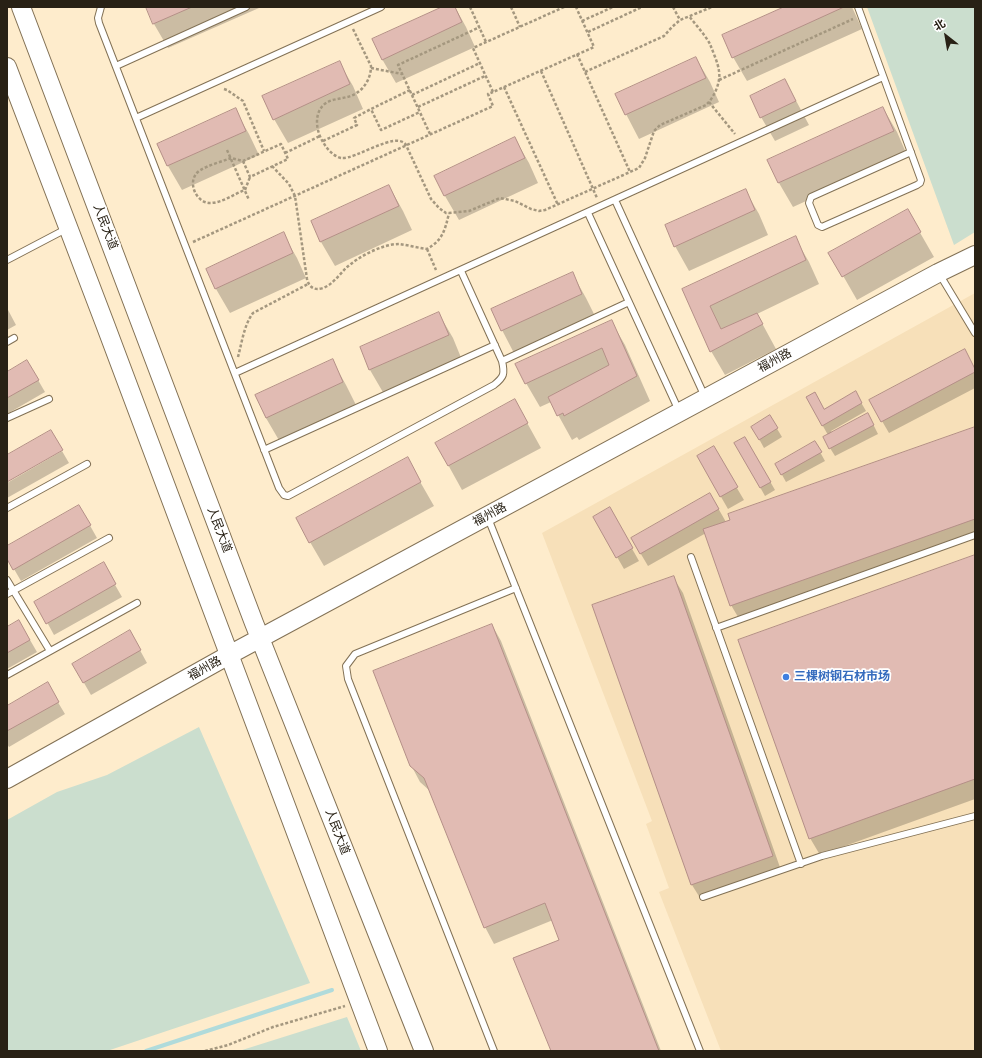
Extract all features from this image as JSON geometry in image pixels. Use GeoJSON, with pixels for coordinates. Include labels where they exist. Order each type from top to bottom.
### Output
{"type":"FeatureCollection","features":[{"type":"Feature","properties":{"kind":"street","name":"人民大道"},"geometry":{"type":"LineString","coordinates":[[21,7],[260,638],[424,1051]]}},
{"type":"Feature","properties":{"kind":"street"},"geometry":{"type":"LineString","coordinates":[[7,67],[69,228],[378,1051]]}},
{"type":"Feature","properties":{"kind":"street","name":"福州路"},"geometry":{"type":"LineString","coordinates":[[7,779],[260,638],[938,273],[975,255]]}},
{"type":"Feature","properties":{"kind":"lane"},"geometry":{"type":"LineString","coordinates":[[102,7],[98,18],[99,23],[278,488],[284,495],[288,496],[494,385],[502,379],[504,374],[502,361],[461,271]]}},
{"type":"Feature","properties":{"kind":"lane"},"geometry":{"type":"LineString","coordinates":[[116,66],[246,7]]}},
{"type":"Feature","properties":{"kind":"lane"},"geometry":{"type":"LineString","coordinates":[[136,118],[381,7]]}},
{"type":"Feature","properties":{"kind":"lane"},"geometry":{"type":"LineString","coordinates":[[858,7],[921,180],[917,185],[822,227],[818,225],[809,203],[811,197],[910,152]]}},
{"type":"Feature","properties":{"kind":"lane"},"geometry":{"type":"LineString","coordinates":[[235,373],[883,77]]}},
{"type":"Feature","properties":{"kind":"lane"},"geometry":{"type":"LineString","coordinates":[[615,200],[706,398]]}},
{"type":"Feature","properties":{"kind":"lane"},"geometry":{"type":"LineString","coordinates":[[588,213],[679,413]]}},
{"type":"Feature","properties":{"kind":"lane"},"geometry":{"type":"LineString","coordinates":[[7,260],[69,228]]}},
{"type":"Feature","properties":{"kind":"lane"},"geometry":{"type":"LineString","coordinates":[[938,273],[975,333]]}},
{"type":"Feature","properties":{"kind":"lane"},"geometry":{"type":"LineString","coordinates":[[502,361],[629,302]]}},
{"type":"Feature","properties":{"kind":"lane"},"geometry":{"type":"LineString","coordinates":[[7,342],[14,338]]}},
{"type":"Feature","properties":{"kind":"lane"},"geometry":{"type":"LineString","coordinates":[[264,450],[494,346]]}},
{"type":"Feature","properties":{"kind":"lane"},"geometry":{"type":"LineString","coordinates":[[7,418],[49,399]]}},
{"type":"Feature","properties":{"kind":"lane"},"geometry":{"type":"LineString","coordinates":[[7,508],[87,464]]}},
{"type":"Feature","properties":{"kind":"lane"},"geometry":{"type":"LineString","coordinates":[[487,516],[700,1051]]}},
{"type":"Feature","properties":{"kind":"lane"},"geometry":{"type":"LineString","coordinates":[[716,628],[975,535]]}},
{"type":"Feature","properties":{"kind":"lane"},"geometry":{"type":"LineString","coordinates":[[10,592],[109,538]]}},
{"type":"Feature","properties":{"kind":"lane"},"geometry":{"type":"LineString","coordinates":[[691,557],[801,864]]}},
{"type":"Feature","properties":{"kind":"lane"},"geometry":{"type":"LineString","coordinates":[[7,580],[10,592],[50,651]]}},
{"type":"Feature","properties":{"kind":"lane"},"geometry":{"type":"LineString","coordinates":[[494,1051],[348,679],[346,666],[355,654],[516,588]]}},
{"type":"Feature","properties":{"kind":"lane"},"geometry":{"type":"LineString","coordinates":[[7,675],[138,603]]}},
{"type":"Feature","properties":{"kind":"lane"},"geometry":{"type":"LineString","coordinates":[[703,897],[822,856],[975,816]]}},
{"type":"Feature","properties":{"kind":"path"},"geometry":{"type":"LineString","coordinates":[[470,7],[486,42]]}},
{"type":"Feature","properties":{"kind":"path"},"geometry":{"type":"LineString","coordinates":[[511,7],[520,27]]}},
{"type":"Feature","properties":{"kind":"path"},"geometry":{"type":"LineString","coordinates":[[493,92],[473,48],[564,7]]}},
{"type":"Feature","properties":{"kind":"path"},"geometry":{"type":"LineString","coordinates":[[186,246],[493,106],[488,94],[594,47],[576,7]]}},
{"type":"Feature","properties":{"kind":"path"},"geometry":{"type":"LineString","coordinates":[[582,21],[613,7]]}},
{"type":"Feature","properties":{"kind":"path"},"geometry":{"type":"LineString","coordinates":[[588,32],[642,7]]}},
{"type":"Feature","properties":{"kind":"path"},"geometry":{"type":"LineString","coordinates":[[673,7],[680,20]]}},
{"type":"Feature","properties":{"kind":"path"},"geometry":{"type":"LineString","coordinates":[[585,72],[664,36],[680,20],[712,7]]}},
{"type":"Feature","properties":{"kind":"path"},"geometry":{"type":"LineString","coordinates":[[719,80],[861,15]]}},
{"type":"Feature","properties":{"kind":"path"},"geometry":{"type":"LineString","coordinates":[[350,21],[371,68],[371,72],[366,84],[354,95],[335,99],[326,103],[322,108],[318,116],[317,123],[322,141],[330,152],[342,158],[349,157],[389,142],[399,140],[404,142],[431,199],[439,208],[449,213],[469,211],[500,198],[514,201],[531,209],[539,211],[545,210],[639,168],[656,128],[706,105],[717,88],[720,77],[710,43],[689,16]]}},
{"type":"Feature","properties":{"kind":"path"},"geometry":{"type":"LineString","coordinates":[[430,134],[398,65],[480,27]]}},
{"type":"Feature","properties":{"kind":"path"},"geometry":{"type":"LineString","coordinates":[[577,54],[630,172]]}},
{"type":"Feature","properties":{"kind":"path"},"geometry":{"type":"LineString","coordinates":[[412,96],[480,63]]}},
{"type":"Feature","properties":{"kind":"path"},"geometry":{"type":"LineString","coordinates":[[371,68],[402,74]]}},
{"type":"Feature","properties":{"kind":"path"},"geometry":{"type":"LineString","coordinates":[[541,71],[601,207]]}},
{"type":"Feature","properties":{"kind":"path"},"geometry":{"type":"LineString","coordinates":[[418,108],[485,76]]}},
{"type":"Feature","properties":{"kind":"path"},"geometry":{"type":"LineString","coordinates":[[208,85],[227,90],[243,101],[264,151]]}},
{"type":"Feature","properties":{"kind":"path"},"geometry":{"type":"LineString","coordinates":[[504,87],[558,205]]}},
{"type":"Feature","properties":{"kind":"path"},"geometry":{"type":"LineString","coordinates":[[322,141],[358,125],[354,118],[410,90]]}},
{"type":"Feature","properties":{"kind":"path"},"geometry":{"type":"LineString","coordinates":[[709,102],[742,142]]}},
{"type":"Feature","properties":{"kind":"path"},"geometry":{"type":"LineString","coordinates":[[371,109],[381,130],[420,112]]}},
{"type":"Feature","properties":{"kind":"path"},"geometry":{"type":"LineString","coordinates":[[285,152],[320,136]]}},
{"type":"Feature","properties":{"kind":"path"},"geometry":{"type":"LineString","coordinates":[[281,144],[285,152],[288,159],[250,177],[245,190],[216,203],[208,203],[201,200],[196,195],[192,182],[194,176],[199,172],[231,158],[243,161],[281,144]]}},
{"type":"Feature","properties":{"kind":"path"},"geometry":{"type":"LineString","coordinates":[[227,150],[249,200]]}},
{"type":"Feature","properties":{"kind":"path"},"geometry":{"type":"LineString","coordinates":[[243,161],[250,177]]}},
{"type":"Feature","properties":{"kind":"path"},"geometry":{"type":"LineString","coordinates":[[272,166],[289,184],[295,196],[308,284],[317,290],[329,285],[354,261],[372,252],[399,244],[427,249],[440,240],[446,226],[449,213]]}},
{"type":"Feature","properties":{"kind":"path"},"geometry":{"type":"LineString","coordinates":[[427,249],[440,280]]}},
{"type":"Feature","properties":{"kind":"path"},"geometry":{"type":"LineString","coordinates":[[235,373],[243,337],[250,317],[253,313],[308,284]]}},
{"type":"Feature","properties":{"kind":"path"},"geometry":{"type":"LineString","coordinates":[[205,1051],[228,1045],[273,1027],[308,1018],[359,1001]]}},
{"type":"Feature","properties":{"kind":"shaded area","name":"三棵树钢石材市场"},"geometry":{"type":"Polygon","coordinates":[[[975,293],[975,1051],[721,1051],[659,892],[669,888],[646,824],[652,821],[542,533],[975,293]]]}},
{"type":"Feature","properties":{"kind":"green space"},"geometry":{"type":"Polygon","coordinates":[[[867,7],[975,7],[975,232],[954,245],[867,7]]]}},
{"type":"Feature","properties":{"kind":"green space"},"geometry":{"type":"Polygon","coordinates":[[[199,727],[310,983],[107,1051],[7,1051],[7,820],[57,792],[107,775],[199,727]]]}},
{"type":"Feature","properties":{"kind":"green space"},"geometry":{"type":"Polygon","coordinates":[[[347,1017],[361,1051],[239,1051],[347,1017]]]}},
{"type":"Feature","properties":{"kind":"building"},"geometry":{"type":"Polygon","coordinates":[[[146,7],[192,7],[153,24],[146,7]]]}},
{"type":"Feature","properties":{"kind":"building"},"geometry":{"type":"Polygon","coordinates":[[[442,7],[455,7],[462,22],[382,60],[372,39],[442,7]]]}},
{"type":"Feature","properties":{"kind":"building"},"geometry":{"type":"Polygon","coordinates":[[[784,7],[844,7],[732,58],[722,35],[784,7]]]}},
{"type":"Feature","properties":{"kind":"building"},"geometry":{"type":"Polygon","coordinates":[[[696,57],[706,78],[625,115],[615,94],[696,57]]]}},
{"type":"Feature","properties":{"kind":"building"},"geometry":{"type":"Polygon","coordinates":[[[340,61],[350,84],[273,120],[262,96],[340,61]]]}},
{"type":"Feature","properties":{"kind":"building"},"geometry":{"type":"Polygon","coordinates":[[[785,79],[796,101],[760,118],[750,96],[785,79]]]}},
{"type":"Feature","properties":{"kind":"building"},"geometry":{"type":"Polygon","coordinates":[[[883,107],[894,131],[778,183],[767,160],[883,107]]]}},
{"type":"Feature","properties":{"kind":"building"},"geometry":{"type":"Polygon","coordinates":[[[236,108],[246,131],[167,166],[157,144],[236,108]]]}},
{"type":"Feature","properties":{"kind":"building"},"geometry":{"type":"Polygon","coordinates":[[[515,137],[525,158],[444,196],[434,176],[515,137]]]}},
{"type":"Feature","properties":{"kind":"building"},"geometry":{"type":"Polygon","coordinates":[[[389,185],[399,206],[320,242],[311,221],[389,185]]]}},
{"type":"Feature","properties":{"kind":"building"},"geometry":{"type":"Polygon","coordinates":[[[746,189],[755,210],[674,247],[665,225],[746,189]]]}},
{"type":"Feature","properties":{"kind":"building"},"geometry":{"type":"Polygon","coordinates":[[[908,209],[921,232],[842,277],[828,253],[908,209]]]}},
{"type":"Feature","properties":{"kind":"building"},"geometry":{"type":"Polygon","coordinates":[[[284,232],[293,253],[215,289],[206,269],[284,232]]]}},
{"type":"Feature","properties":{"kind":"building"},"geometry":{"type":"Polygon","coordinates":[[[796,236],[806,260],[710,306],[721,329],[757,313],[763,324],[710,352],[682,289],[796,236]]]}},
{"type":"Feature","properties":{"kind":"building"},"geometry":{"type":"Polygon","coordinates":[[[573,272],[582,294],[501,331],[491,309],[573,272]]]}},
{"type":"Feature","properties":{"kind":"building"},"geometry":{"type":"Polygon","coordinates":[[[439,312],[449,335],[369,370],[360,347],[439,312]]]}},
{"type":"Feature","properties":{"kind":"building"},"geometry":{"type":"Polygon","coordinates":[[[612,320],[637,376],[564,416],[563,413],[557,416],[548,397],[609,365],[602,348],[525,384],[515,364],[612,320]]]}},
{"type":"Feature","properties":{"kind":"building"},"geometry":{"type":"Polygon","coordinates":[[[965,349],[975,372],[881,422],[869,400],[965,349]]]}},
{"type":"Feature","properties":{"kind":"building"},"geometry":{"type":"Polygon","coordinates":[[[333,359],[343,382],[266,418],[255,395],[333,359]]]}},
{"type":"Feature","properties":{"kind":"building"},"geometry":{"type":"Polygon","coordinates":[[[27,360],[39,380],[7,398],[7,372],[27,360]]]}},
{"type":"Feature","properties":{"kind":"building"},"geometry":{"type":"Polygon","coordinates":[[[856,391],[862,403],[822,426],[806,397],[815,392],[824,409],[856,391]]]}},
{"type":"Feature","properties":{"kind":"building"},"geometry":{"type":"Polygon","coordinates":[[[515,399],[528,423],[448,466],[435,443],[515,399]]]}},
{"type":"Feature","properties":{"kind":"building"},"geometry":{"type":"Polygon","coordinates":[[[868,413],[874,425],[829,449],[823,437],[868,413]]]}},
{"type":"Feature","properties":{"kind":"building"},"geometry":{"type":"Polygon","coordinates":[[[770,415],[778,428],[759,440],[751,427],[770,415]]]}},
{"type":"Feature","properties":{"kind":"building"},"geometry":{"type":"Polygon","coordinates":[[[975,427],[975,519],[730,606],[703,529],[730,520],[728,514],[975,427]]]}},
{"type":"Feature","properties":{"kind":"building"},"geometry":{"type":"Polygon","coordinates":[[[51,430],[63,450],[7,482],[7,455],[51,430]]]}},
{"type":"Feature","properties":{"kind":"building"},"geometry":{"type":"Polygon","coordinates":[[[745,437],[771,482],[760,488],[734,443],[745,437]]]}},
{"type":"Feature","properties":{"kind":"building"},"geometry":{"type":"Polygon","coordinates":[[[815,441],[822,452],[781,475],[775,464],[815,441]]]}},
{"type":"Feature","properties":{"kind":"building"},"geometry":{"type":"Polygon","coordinates":[[[714,446],[738,487],[720,497],[697,456],[714,446]]]}},
{"type":"Feature","properties":{"kind":"building"},"geometry":{"type":"Polygon","coordinates":[[[408,457],[421,482],[309,543],[296,518],[408,457]]]}},
{"type":"Feature","properties":{"kind":"building"},"geometry":{"type":"Polygon","coordinates":[[[710,493],[719,509],[640,554],[631,538],[710,493]]]}},
{"type":"Feature","properties":{"kind":"building"},"geometry":{"type":"Polygon","coordinates":[[[79,505],[91,525],[13,570],[7,559],[7,546],[79,505]]]}},
{"type":"Feature","properties":{"kind":"building"},"geometry":{"type":"Polygon","coordinates":[[[610,507],[633,548],[616,558],[593,517],[610,507]]]}},
{"type":"Feature","properties":{"kind":"building"},"geometry":{"type":"Polygon","coordinates":[[[975,555],[975,779],[809,839],[738,640],[975,555]]]}},
{"type":"Feature","properties":{"kind":"building"},"geometry":{"type":"Polygon","coordinates":[[[104,562],[116,584],[46,624],[34,602],[104,562]]]}},
{"type":"Feature","properties":{"kind":"building"},"geometry":{"type":"Polygon","coordinates":[[[674,576],[773,856],[691,885],[592,605],[674,576]]]}},
{"type":"Feature","properties":{"kind":"building"},"geometry":{"type":"Polygon","coordinates":[[[19,620],[30,640],[7,653],[7,627],[19,620]]]}},
{"type":"Feature","properties":{"kind":"building"},"geometry":{"type":"Polygon","coordinates":[[[492,624],[659,1051],[551,1051],[513,958],[559,940],[545,903],[484,928],[424,778],[410,766],[373,671],[492,624]]]}},
{"type":"Feature","properties":{"kind":"building"},"geometry":{"type":"Polygon","coordinates":[[[130,630],[141,650],[83,683],[72,664],[130,630]]]}},
{"type":"Feature","properties":{"kind":"building"},"geometry":{"type":"Polygon","coordinates":[[[48,682],[59,702],[7,731],[7,706],[48,682]]]}},
{"type":"Feature","properties":{"kind":"waterway"},"geometry":{"type":"LineString","coordinates":[[146,1051],[332,990]]}},
{"type":"Feature","properties":{"kind":"place","name":"三棵树钢石材市场"},"geometry":{"type":"Point","coordinates":[786,677]}}]}
